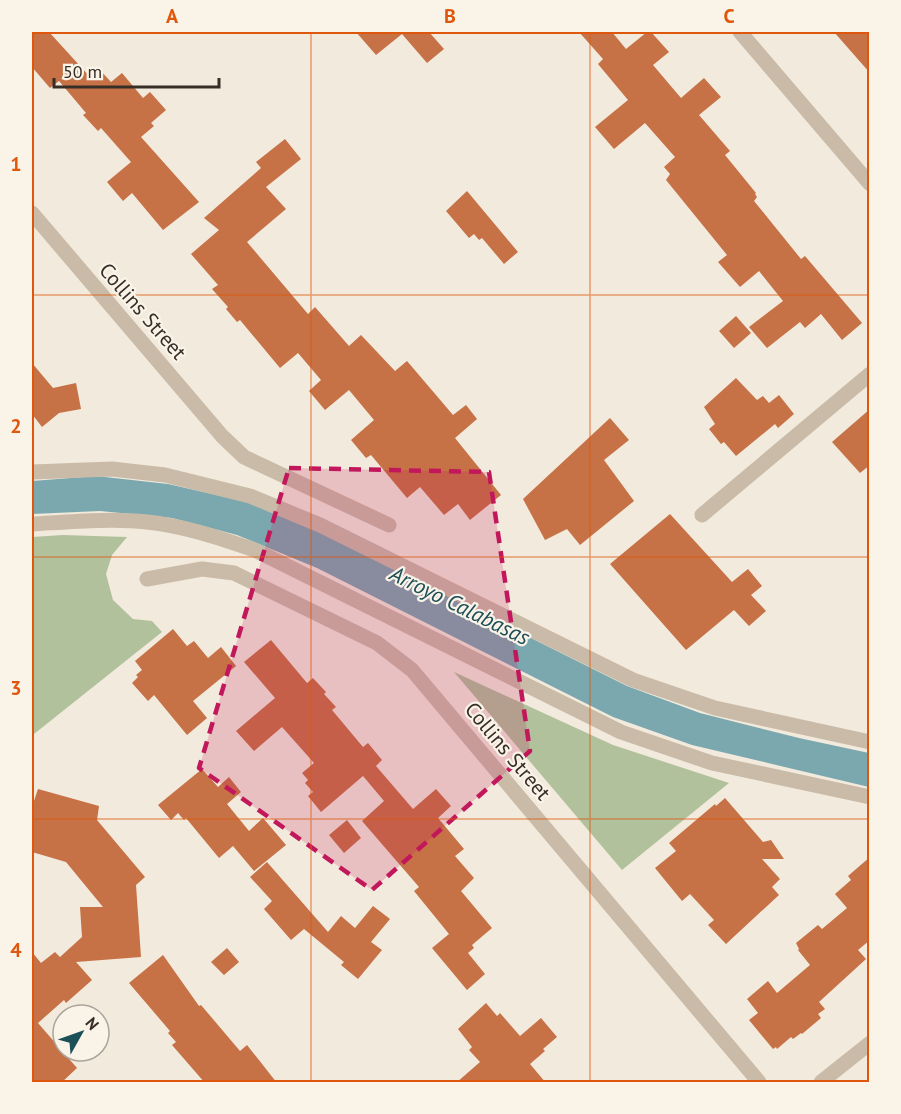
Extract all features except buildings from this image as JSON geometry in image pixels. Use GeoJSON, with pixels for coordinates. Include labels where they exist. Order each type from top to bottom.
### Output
{"type":"FeatureCollection","features":[{"type":"Feature","properties":{"kind":"street"},"geometry":{"type":"LineString","coordinates":[[740,32],[870,184]]}},
{"type":"Feature","properties":{"kind":"street","name":"Collins Street"},"geometry":{"type":"LineString","coordinates":[[32,213],[222,436],[244,457],[389,525]]}},
{"type":"Feature","properties":{"kind":"street"},"geometry":{"type":"LineString","coordinates":[[702,515],[870,374]]}},
{"type":"Feature","properties":{"kind":"street"},"geometry":{"type":"LineString","coordinates":[[32,472],[68,469],[144,472],[250,496],[320,525],[633,680],[715,708],[870,742]]}},
{"type":"Feature","properties":{"kind":"street"},"geometry":{"type":"LineString","coordinates":[[32,524],[146,522],[199,531],[255,550],[621,732],[712,763],[870,796]]}},
{"type":"Feature","properties":{"kind":"street","name":"Collins Street"},"geometry":{"type":"LineString","coordinates":[[147,579],[202,569],[234,573],[377,643],[412,670],[759,1083]]}},
{"type":"Feature","properties":{"kind":"street"},"geometry":{"type":"LineString","coordinates":[[821,1083],[870,1043]]}},
{"type":"Feature","properties":{"kind":"highlighted area"},"geometry":{"type":"Polygon","coordinates":[[[289,468],[489,472],[530,751],[372,890],[199,768],[289,468]]]}},
{"type":"Feature","properties":{"kind":"green space"},"geometry":{"type":"Polygon","coordinates":[[[63,535],[127,537],[112,555],[106,574],[113,600],[133,619],[152,621],[162,632],[34,734],[32,731],[32,537],[63,535]]]}},
{"type":"Feature","properties":{"kind":"green space"},"geometry":{"type":"Polygon","coordinates":[[[454,672],[613,745],[729,783],[622,870],[454,672]]]}},
{"type":"Feature","properties":{"kind":"water","name":"Arroyo Calabasas"},"geometry":{"type":"Polygon","coordinates":[[[96,476],[168,484],[252,503],[309,527],[627,686],[700,713],[869,753],[869,787],[692,745],[613,717],[317,568],[237,535],[172,518],[100,511],[32,514],[32,481],[96,476]]]}}]}
